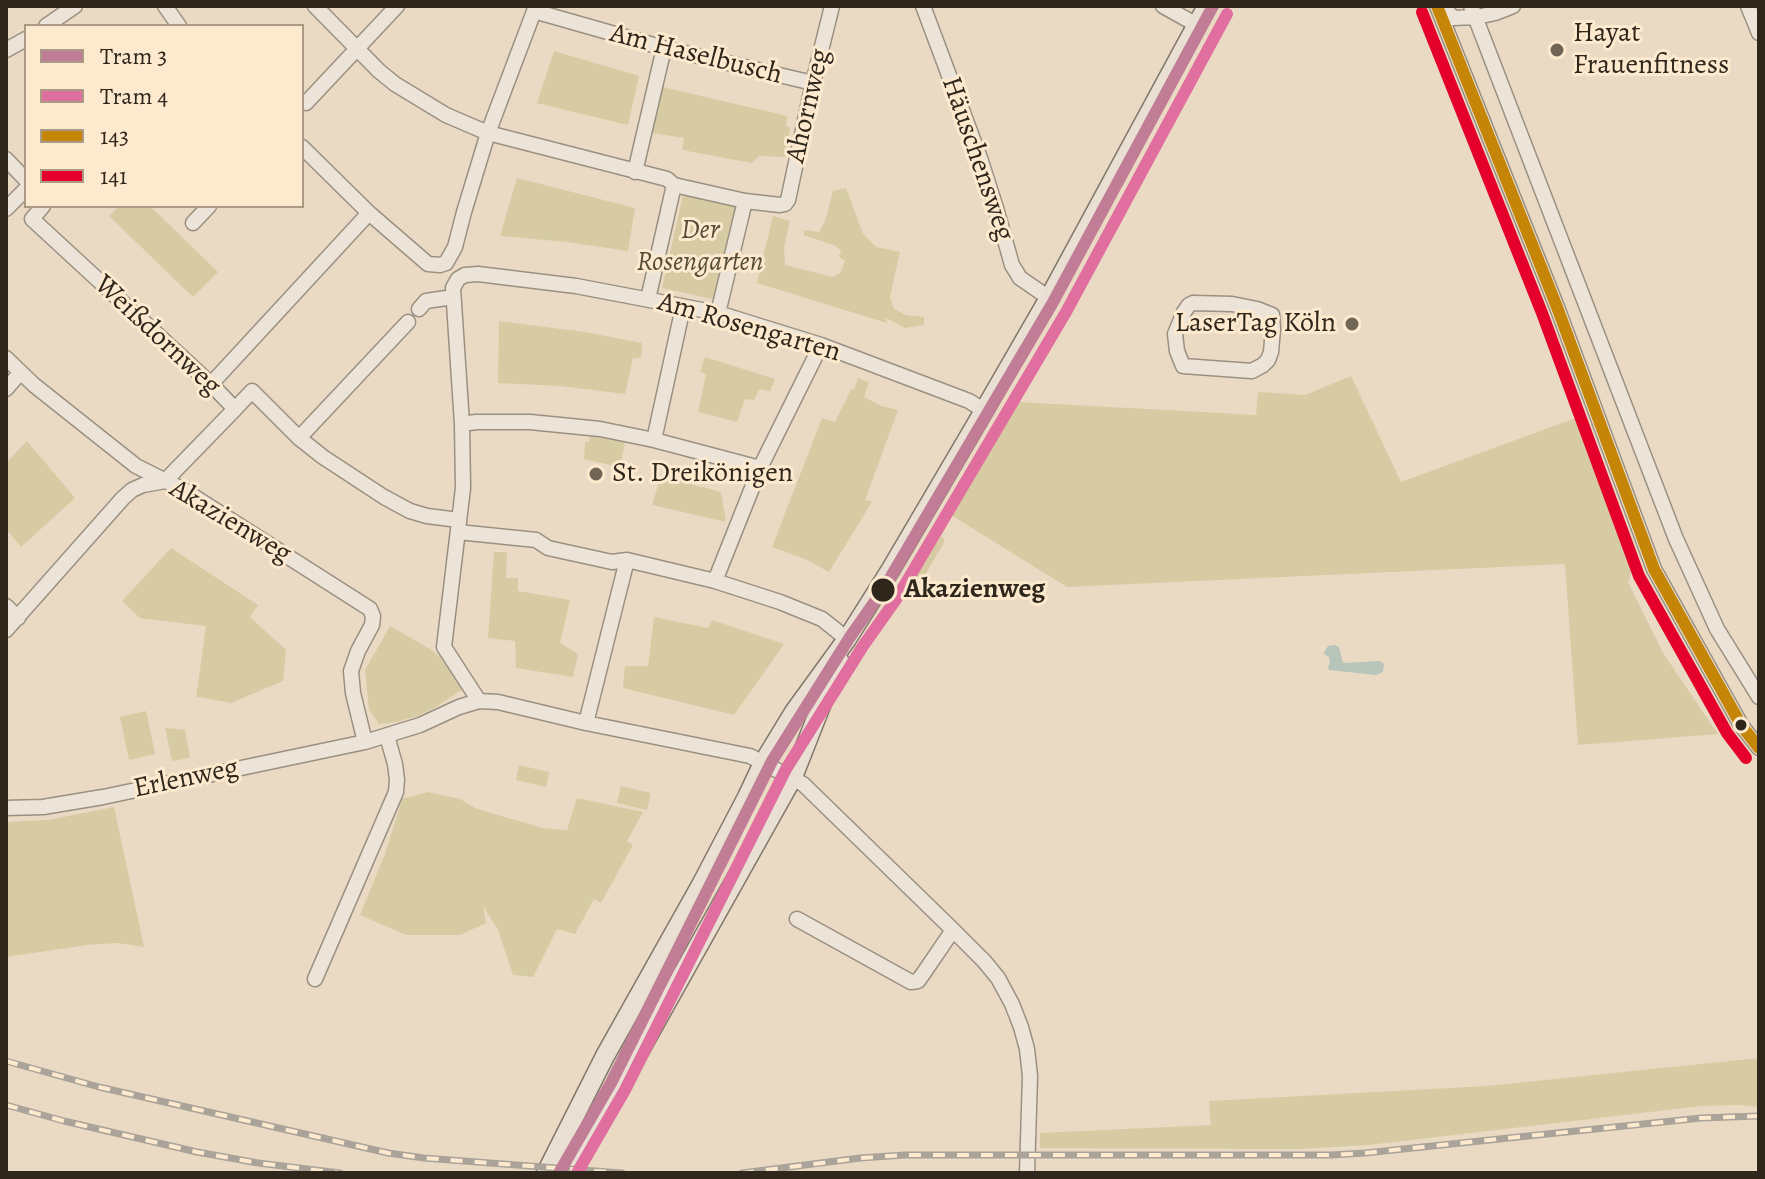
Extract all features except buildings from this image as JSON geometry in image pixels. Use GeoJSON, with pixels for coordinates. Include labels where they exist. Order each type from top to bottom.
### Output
{"type":"FeatureCollection","features":[{"type":"Feature","properties":{"kind":"main road"},"geometry":{"type":"LineString","coordinates":[[546,1173],[605,1056],[701,885],[763,763],[794,712],[847,639],[985,411],[1207,6]]}},
{"type":"Feature","properties":{"kind":"main road"},"geometry":{"type":"LineString","coordinates":[[562,1173],[622,1082],[793,777],[847,639]]}},
{"type":"Feature","properties":{"kind":"street"},"geometry":{"type":"LineString","coordinates":[[49,24],[75,6]]}},
{"type":"Feature","properties":{"kind":"street"},"geometry":{"type":"LineString","coordinates":[[165,6],[178,24]]}},
{"type":"Feature","properties":{"kind":"street"},"geometry":{"type":"LineString","coordinates":[[315,6],[379,71],[405,91],[446,115],[488,133],[667,179],[674,185],[745,201],[718,313]]}},
{"type":"Feature","properties":{"kind":"street"},"geometry":{"type":"LineString","coordinates":[[306,103],[397,6]]}},
{"type":"Feature","properties":{"kind":"street","name":"Ahornweg"},"geometry":{"type":"LineString","coordinates":[[745,201],[785,204],[788,200],[832,6]]}},
{"type":"Feature","properties":{"kind":"street","name":"Häuschensweg"},"geometry":{"type":"LineString","coordinates":[[923,6],[980,158],[1012,265],[1020,278],[1049,298]]}},
{"type":"Feature","properties":{"kind":"street"},"geometry":{"type":"LineString","coordinates":[[1163,6],[1197,25]]}},
{"type":"Feature","properties":{"kind":"street"},"geometry":{"type":"LineString","coordinates":[[1440,6],[1453,18],[1474,12],[1495,13],[1513,6]]}},
{"type":"Feature","properties":{"kind":"street"},"geometry":{"type":"LineString","coordinates":[[1440,6],[1557,307],[1654,569],[1741,725],[1759,748]]}},
{"type":"Feature","properties":{"kind":"street"},"geometry":{"type":"LineString","coordinates":[[1748,6],[1759,33]]}},
{"type":"Feature","properties":{"kind":"street"},"geometry":{"type":"LineString","coordinates":[[304,149],[369,213],[428,264],[446,263],[455,247],[488,133],[535,8]]}},
{"type":"Feature","properties":{"kind":"street","name":"Am Haselbusch"},"geometry":{"type":"LineString","coordinates":[[535,8],[595,30],[813,83]]}},
{"type":"Feature","properties":{"kind":"street"},"geometry":{"type":"LineString","coordinates":[[1474,12],[1676,539],[1717,629],[1759,697]]}},
{"type":"Feature","properties":{"kind":"street"},"geometry":{"type":"LineString","coordinates":[[6,50],[24,40]]}},
{"type":"Feature","properties":{"kind":"street"},"geometry":{"type":"LineString","coordinates":[[635,172],[664,48]]}},
{"type":"Feature","properties":{"kind":"street"},"geometry":{"type":"LineString","coordinates":[[6,159],[24,178]]}},
{"type":"Feature","properties":{"kind":"street"},"geometry":{"type":"LineString","coordinates":[[648,299],[674,185]]}},
{"type":"Feature","properties":{"kind":"street"},"geometry":{"type":"LineString","coordinates":[[6,209],[24,191]]}},
{"type":"Feature","properties":{"kind":"street","name":"Weißdornweg"},"geometry":{"type":"LineString","coordinates":[[41,208],[32,219],[235,409],[252,391],[299,438],[349,474],[410,511],[459,526],[536,540],[548,548],[612,562],[627,560],[715,581],[822,619],[847,639]]}},
{"type":"Feature","properties":{"kind":"street"},"geometry":{"type":"LineString","coordinates":[[193,223],[207,208]]}},
{"type":"Feature","properties":{"kind":"street"},"geometry":{"type":"LineString","coordinates":[[211,384],[369,213]]}},
{"type":"Feature","properties":{"kind":"street","name":"Am Rosengarten"},"geometry":{"type":"LineString","coordinates":[[453,297],[453,288],[458,279],[478,274],[576,286],[718,313],[821,345],[969,401],[985,411]]}},
{"type":"Feature","properties":{"kind":"street"},"geometry":{"type":"LineString","coordinates":[[419,309],[426,301],[453,297],[463,488],[444,647],[479,701]]}},
{"type":"Feature","properties":{"kind":"street"},"geometry":{"type":"LineString","coordinates":[[1557,307],[1584,297]]}},
{"type":"Feature","properties":{"kind":"street"},"geometry":{"type":"LineString","coordinates":[[1193,303],[1232,304],[1257,309],[1272,315],[1273,320],[1268,360],[1252,371],[1183,366],[1175,334],[1184,312],[1193,303]]}},
{"type":"Feature","properties":{"kind":"street"},"geometry":{"type":"LineString","coordinates":[[654,440],[683,307]]}},
{"type":"Feature","properties":{"kind":"street"},"geometry":{"type":"LineString","coordinates":[[299,438],[408,322]]}},
{"type":"Feature","properties":{"kind":"street"},"geometry":{"type":"LineString","coordinates":[[715,581],[760,468],[821,345]]}},
{"type":"Feature","properties":{"kind":"street","name":"Akazienweg"},"geometry":{"type":"LineString","coordinates":[[6,358],[20,373],[136,466],[182,489],[370,609],[372,625],[351,671],[365,742]]}},
{"type":"Feature","properties":{"kind":"street"},"geometry":{"type":"LineString","coordinates":[[6,389],[20,373]]}},
{"type":"Feature","properties":{"kind":"street"},"geometry":{"type":"LineString","coordinates":[[6,630],[123,498],[143,485],[165,481],[235,409]]}},
{"type":"Feature","properties":{"kind":"street"},"geometry":{"type":"LineString","coordinates":[[462,424],[530,422],[600,429],[760,468]]}},
{"type":"Feature","properties":{"kind":"street"},"geometry":{"type":"LineString","coordinates":[[586,723],[627,560]]}},
{"type":"Feature","properties":{"kind":"street"},"geometry":{"type":"LineString","coordinates":[[6,606],[18,618]]}},
{"type":"Feature","properties":{"kind":"street"},"geometry":{"type":"LineString","coordinates":[[365,742],[420,725],[459,707],[479,701],[498,702],[750,756],[793,777],[953,930],[998,978],[1012,1004],[1027,1049],[1030,1076],[1027,1173]]}},
{"type":"Feature","properties":{"kind":"street"},"geometry":{"type":"LineString","coordinates":[[315,979],[396,792],[395,764],[387,736]]}},
{"type":"Feature","properties":{"kind":"street","name":"Erlenweg"},"geometry":{"type":"LineString","coordinates":[[6,808],[43,807],[103,797],[365,742]]}},
{"type":"Feature","properties":{"kind":"street"},"geometry":{"type":"LineString","coordinates":[[797,919],[911,982],[918,981],[953,930]]}},
{"type":"Feature","properties":{"kind":"green space"},"geometry":{"type":"Polygon","coordinates":[[[554,51],[639,76],[628,125],[537,103],[554,51]]]}},
{"type":"Feature","properties":{"kind":"green space"},"geometry":{"type":"Polygon","coordinates":[[[663,87],[787,116],[786,126],[790,128],[785,157],[759,156],[752,163],[682,150],[684,138],[652,133],[663,87]]]}},
{"type":"Feature","properties":{"kind":"green space"},"geometry":{"type":"Polygon","coordinates":[[[517,178],[635,208],[628,251],[500,236],[517,178]]]}},
{"type":"Feature","properties":{"kind":"green space"},"geometry":{"type":"Polygon","coordinates":[[[846,188],[863,234],[876,247],[900,252],[890,297],[894,309],[906,315],[924,317],[924,325],[905,328],[884,317],[887,323],[757,283],[773,216],[790,221],[784,248],[785,265],[833,277],[840,273],[845,261],[839,257],[841,251],[836,246],[804,235],[804,230],[819,232],[833,191],[846,188]]]}},
{"type":"Feature","properties":{"kind":"green space","name":"Der Rosengarten"},"geometry":{"type":"Polygon","coordinates":[[[683,195],[738,207],[717,300],[662,288],[683,195]]]}},
{"type":"Feature","properties":{"kind":"green space"},"geometry":{"type":"Polygon","coordinates":[[[117,208],[152,208],[218,272],[193,297],[109,216],[117,208]]]}},
{"type":"Feature","properties":{"kind":"green space"},"geometry":{"type":"Polygon","coordinates":[[[499,321],[642,343],[641,358],[633,358],[625,394],[498,383],[499,321]]]}},
{"type":"Feature","properties":{"kind":"green space"},"geometry":{"type":"Polygon","coordinates":[[[705,357],[775,379],[770,391],[759,389],[754,400],[745,399],[737,422],[698,412],[706,374],[700,372],[705,357]]]}},
{"type":"Feature","properties":{"kind":"green space"},"geometry":{"type":"Polygon","coordinates":[[[1351,376],[1401,482],[1584,415],[1638,554],[1628,582],[1663,653],[1718,734],[1578,745],[1565,564],[1067,587],[943,510],[1019,402],[1256,415],[1258,392],[1305,395],[1351,376]]]}},
{"type":"Feature","properties":{"kind":"green space"},"geometry":{"type":"Polygon","coordinates":[[[858,378],[869,382],[864,397],[898,410],[865,500],[872,502],[829,572],[772,547],[822,418],[835,422],[858,378]]]}},
{"type":"Feature","properties":{"kind":"green space"},"geometry":{"type":"Polygon","coordinates":[[[590,436],[625,442],[620,467],[584,459],[585,442],[589,442],[590,436]]]}},
{"type":"Feature","properties":{"kind":"green space"},"geometry":{"type":"Polygon","coordinates":[[[27,441],[75,498],[21,547],[6,529],[6,463],[27,441]]]}},
{"type":"Feature","properties":{"kind":"green space"},"geometry":{"type":"Polygon","coordinates":[[[661,476],[721,492],[726,522],[652,505],[661,476]]]}},
{"type":"Feature","properties":{"kind":"green space"},"geometry":{"type":"Polygon","coordinates":[[[941,535],[945,541],[919,585],[909,587],[941,535]]]}},
{"type":"Feature","properties":{"kind":"green space"},"geometry":{"type":"Polygon","coordinates":[[[171,548],[258,605],[250,617],[286,650],[283,681],[231,703],[196,698],[206,626],[140,618],[122,601],[171,548]]]}},
{"type":"Feature","properties":{"kind":"green space"},"geometry":{"type":"Polygon","coordinates":[[[494,552],[507,552],[506,578],[518,578],[518,591],[570,600],[560,643],[578,654],[573,677],[516,668],[515,641],[488,638],[494,552]]]}},
{"type":"Feature","properties":{"kind":"green space"},"geometry":{"type":"Polygon","coordinates":[[[654,617],[708,628],[712,620],[784,644],[734,715],[623,688],[625,666],[648,666],[654,617]]]}},
{"type":"Feature","properties":{"kind":"green space"},"geometry":{"type":"Polygon","coordinates":[[[390,626],[440,657],[462,690],[417,716],[379,724],[369,710],[365,670],[390,626]]]}},
{"type":"Feature","properties":{"kind":"green space"},"geometry":{"type":"Polygon","coordinates":[[[146,711],[155,754],[129,760],[120,717],[146,711]]]}},
{"type":"Feature","properties":{"kind":"green space"},"geometry":{"type":"Polygon","coordinates":[[[165,728],[185,730],[190,758],[172,761],[165,728]]]}},
{"type":"Feature","properties":{"kind":"green space"},"geometry":{"type":"Polygon","coordinates":[[[519,765],[549,772],[546,787],[516,780],[519,765]]]}},
{"type":"Feature","properties":{"kind":"green space"},"geometry":{"type":"Polygon","coordinates":[[[621,786],[651,793],[647,810],[617,803],[621,786]]]}},
{"type":"Feature","properties":{"kind":"green space"},"geometry":{"type":"Polygon","coordinates":[[[428,792],[460,799],[477,809],[543,828],[567,830],[577,798],[643,812],[627,841],[633,845],[601,903],[594,899],[575,934],[557,929],[533,977],[513,975],[498,930],[483,906],[486,923],[460,935],[406,935],[360,915],[385,854],[402,799],[428,792]]]}},
{"type":"Feature","properties":{"kind":"green space"},"geometry":{"type":"Polygon","coordinates":[[[114,807],[144,947],[118,943],[87,945],[6,957],[6,822],[48,820],[114,807]]]}},
{"type":"Feature","properties":{"kind":"green space"},"geometry":{"type":"Polygon","coordinates":[[[1759,1058],[1759,1107],[1701,1106],[1369,1145],[1300,1149],[1040,1148],[1040,1133],[1211,1125],[1209,1101],[1487,1086],[1759,1058]]]}},
{"type":"Feature","properties":{"kind":"shaded area"},"geometry":{"type":"Polygon","coordinates":[[[1328,646],[1339,647],[1343,663],[1380,661],[1384,664],[1383,672],[1376,675],[1329,670],[1329,657],[1324,654],[1328,646]]]}},
{"type":"Feature","properties":{"kind":"railway"},"geometry":{"type":"LineString","coordinates":[[6,1061],[99,1087],[388,1153],[622,1173]]}},
{"type":"Feature","properties":{"kind":"railway"},"geometry":{"type":"LineString","coordinates":[[6,1105],[197,1152],[340,1173]]}},
{"type":"Feature","properties":{"kind":"railway"},"geometry":{"type":"LineString","coordinates":[[742,1173],[905,1155],[1332,1155],[1701,1118],[1759,1116]]}},
{"type":"Feature","properties":{"kind":"tram line","name":"3"},"geometry":{"type":"LineString","coordinates":[[559,1173],[611,1083],[772,761],[883,590],[1052,304],[1213,6]]}},
{"type":"Feature","properties":{"kind":"tram line","name":"4"},"geometry":{"type":"LineString","coordinates":[[577,1173],[625,1090],[786,769],[897,598],[1066,312],[1227,14]]}},
{"type":"Feature","properties":{"kind":"transit line","name":"143"},"geometry":{"type":"LineString","coordinates":[[1437,6],[1557,307],[1654,569],[1741,725],[1759,748]]}},
{"type":"Feature","properties":{"kind":"transit line","name":"141"},"geometry":{"type":"LineString","coordinates":[[1422,12],[1542,313],[1639,576],[1727,733],[1746,758]]}},
{"type":"Feature","properties":{"kind":"place","name":"Hayat Frauenfitness"},"geometry":{"type":"Point","coordinates":[1557,50]}},
{"type":"Feature","properties":{"kind":"place","name":"LaserTag Köln"},"geometry":{"type":"Point","coordinates":[1352,324]}},
{"type":"Feature","properties":{"kind":"place","name":"St. Dreikönigen"},"geometry":{"type":"Point","coordinates":[596,474]}},
{"type":"Feature","properties":{"kind":"place","name":"Akazienweg"},"geometry":{"type":"Point","coordinates":[883,590]}}]}
